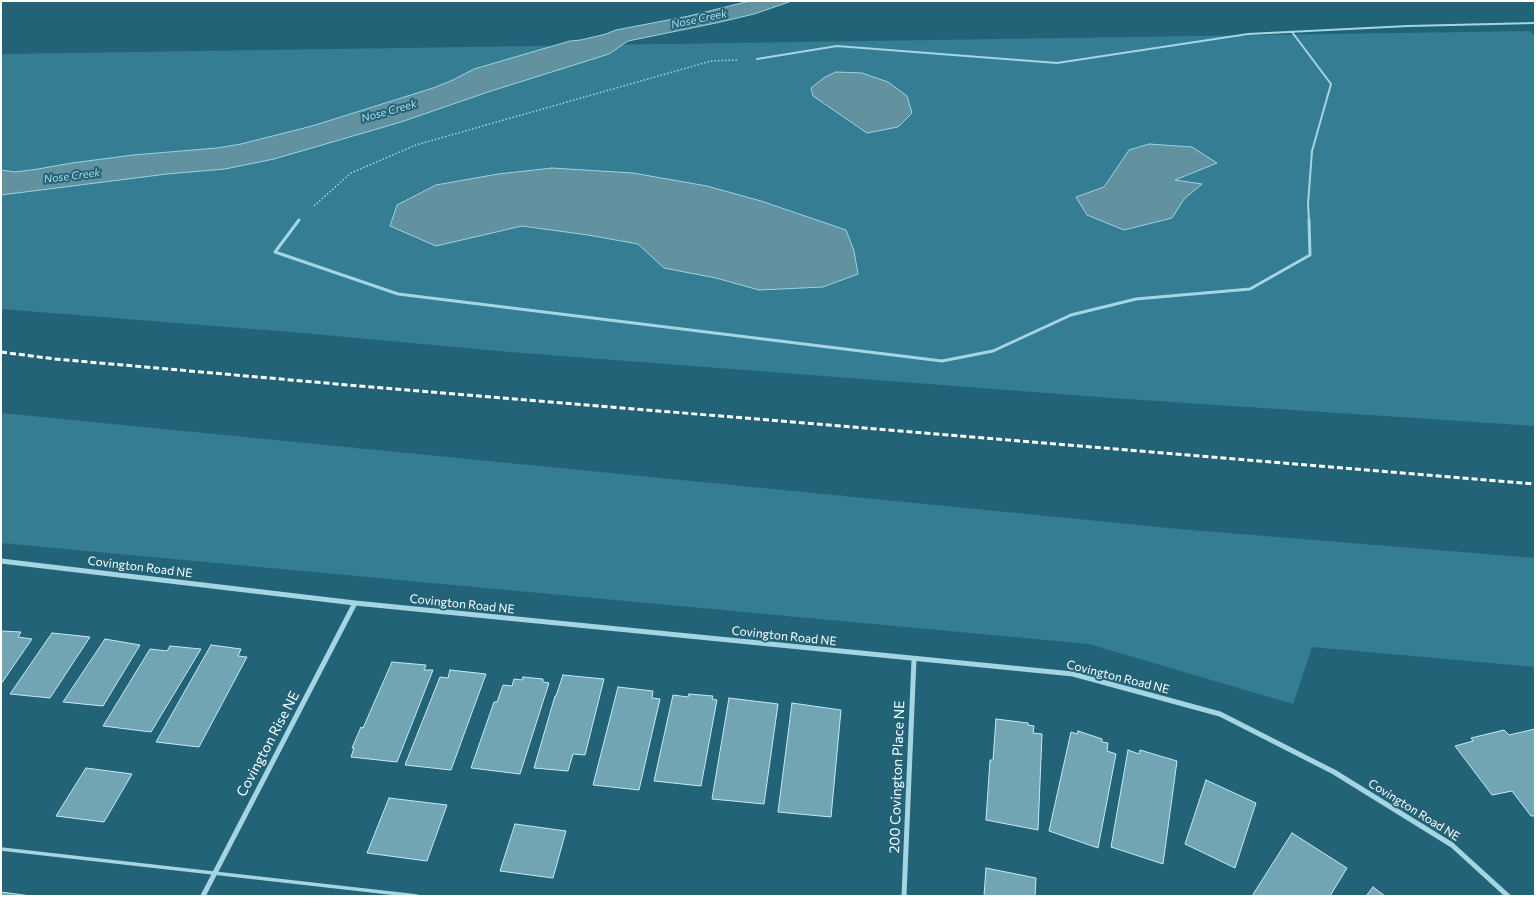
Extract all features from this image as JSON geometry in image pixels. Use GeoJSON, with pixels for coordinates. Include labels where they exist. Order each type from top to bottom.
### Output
{"type":"FeatureCollection","features":[{"type":"Feature","properties":{"kind":"street","name":"Covington Road NE"},"geometry":{"type":"LineString","coordinates":[[1,561],[355,603],[1073,674],[1220,714],[1334,772],[1452,845],[1508,896]]}},
{"type":"Feature","properties":{"kind":"street","name":"Covington Rise NE"},"geometry":{"type":"LineString","coordinates":[[203,896],[355,603]]}},
{"type":"Feature","properties":{"kind":"street","name":"200 Covington Place NE"},"geometry":{"type":"LineString","coordinates":[[904,896],[914,659]]}},
{"type":"Feature","properties":{"kind":"lane"},"geometry":{"type":"LineString","coordinates":[[758,59],[837,46],[1057,62],[1248,34],[1408,26],[1535,23]]}},
{"type":"Feature","properties":{"kind":"lane"},"geometry":{"type":"LineString","coordinates":[[299,220],[275,252],[398,294],[942,361],[993,351],[1071,315],[1128,301],[1250,289],[1310,255],[1308,204],[1312,151],[1331,84],[1292,32]]}},
{"type":"Feature","properties":{"kind":"lane"},"geometry":{"type":"LineString","coordinates":[[1,849],[417,896]]}},
{"type":"Feature","properties":{"kind":"path"},"geometry":{"type":"LineString","coordinates":[[299,220],[351,173],[416,145],[541,108],[711,61],[758,59]]}},
{"type":"Feature","properties":{"kind":"shaded area"},"geometry":{"type":"Polygon","coordinates":[[[1530,31],[1535,37],[1535,426],[1112,398],[509,352],[303,333],[1,309],[1,54],[1530,31]]]}},
{"type":"Feature","properties":{"kind":"shaded area"},"geometry":{"type":"Polygon","coordinates":[[[1,413],[1179,529],[1535,558],[1535,667],[1312,647],[1293,704],[1089,644],[1,543],[1,413]]]}},
{"type":"Feature","properties":{"kind":"water","name":"Nose Creek"},"geometry":{"type":"Polygon","coordinates":[[[750,1],[792,1],[754,14],[628,41],[609,54],[488,92],[401,122],[274,159],[225,169],[167,174],[1,195],[1,170],[15,172],[133,155],[217,148],[241,144],[312,126],[433,88],[474,69],[570,41],[581,40],[616,30],[689,16],[750,1]]]}},
{"type":"Feature","properties":{"kind":"water"},"geometry":{"type":"Polygon","coordinates":[[[836,72],[862,73],[888,82],[907,96],[912,113],[898,127],[867,133],[813,96],[811,88],[825,77],[836,72]]]}},
{"type":"Feature","properties":{"kind":"water"},"geometry":{"type":"Polygon","coordinates":[[[1149,144],[1192,147],[1217,163],[1175,180],[1202,184],[1184,199],[1172,218],[1124,230],[1087,215],[1076,197],[1104,187],[1129,150],[1149,144]]]}},
{"type":"Feature","properties":{"kind":"water"},"geometry":{"type":"Polygon","coordinates":[[[552,168],[633,173],[707,186],[761,201],[846,230],[854,251],[858,274],[823,287],[759,290],[716,278],[664,268],[638,244],[588,235],[522,226],[436,246],[390,226],[397,205],[436,185],[498,174],[552,168]]]}},
{"type":"Feature","properties":{"kind":"building"},"geometry":{"type":"Polygon","coordinates":[[[1,631],[21,632],[18,637],[32,639],[1,684],[1,631]]]}},
{"type":"Feature","properties":{"kind":"building"},"geometry":{"type":"Polygon","coordinates":[[[52,633],[90,637],[50,698],[10,694],[52,633]]]}},
{"type":"Feature","properties":{"kind":"building"},"geometry":{"type":"Polygon","coordinates":[[[105,639],[140,645],[103,706],[63,702],[105,639]]]}},
{"type":"Feature","properties":{"kind":"building"},"geometry":{"type":"Polygon","coordinates":[[[211,645],[241,649],[238,656],[247,657],[199,747],[156,742],[211,645]]]}},
{"type":"Feature","properties":{"kind":"building"},"geometry":{"type":"Polygon","coordinates":[[[170,646],[201,649],[151,732],[103,726],[150,649],[167,651],[170,646]]]}},
{"type":"Feature","properties":{"kind":"building"},"geometry":{"type":"Polygon","coordinates":[[[392,662],[426,665],[424,670],[433,670],[397,762],[351,757],[354,748],[352,748],[361,727],[363,728],[392,662]]]}},
{"type":"Feature","properties":{"kind":"building"},"geometry":{"type":"Polygon","coordinates":[[[450,670],[486,674],[451,770],[405,765],[440,677],[448,678],[450,670]]]}},
{"type":"Feature","properties":{"kind":"building"},"geometry":{"type":"Polygon","coordinates":[[[563,675],[604,679],[585,755],[573,754],[568,771],[534,768],[555,696],[563,675]]]}},
{"type":"Feature","properties":{"kind":"building"},"geometry":{"type":"Polygon","coordinates":[[[523,677],[543,679],[543,682],[549,683],[520,774],[471,768],[494,702],[497,702],[503,685],[512,686],[514,679],[522,680],[523,677]]]}},
{"type":"Feature","properties":{"kind":"building"},"geometry":{"type":"Polygon","coordinates":[[[618,687],[653,691],[652,698],[660,699],[639,790],[593,785],[618,687]]]}},
{"type":"Feature","properties":{"kind":"building"},"geometry":{"type":"Polygon","coordinates":[[[689,694],[713,696],[712,699],[717,700],[701,786],[654,781],[673,695],[688,697],[689,694]]]}},
{"type":"Feature","properties":{"kind":"building"},"geometry":{"type":"Polygon","coordinates":[[[729,698],[778,704],[764,804],[712,799],[729,698]]]}},
{"type":"Feature","properties":{"kind":"building"},"geometry":{"type":"Polygon","coordinates":[[[792,703],[841,710],[831,817],[778,812],[792,703]]]}},
{"type":"Feature","properties":{"kind":"building"},"geometry":{"type":"Polygon","coordinates":[[[996,719],[1028,723],[1028,725],[1034,726],[1033,733],[1042,734],[1038,830],[986,820],[990,760],[993,760],[996,719]]]}},
{"type":"Feature","properties":{"kind":"building"},"geometry":{"type":"Polygon","coordinates":[[[1535,729],[1535,816],[1531,816],[1512,791],[1492,795],[1455,746],[1473,741],[1471,738],[1504,730],[1509,735],[1535,729]]]}},
{"type":"Feature","properties":{"kind":"building"},"geometry":{"type":"Polygon","coordinates":[[[1078,731],[1102,739],[1102,742],[1108,743],[1107,751],[1116,754],[1098,848],[1049,831],[1071,732],[1077,734],[1078,731]]]}},
{"type":"Feature","properties":{"kind":"building"},"geometry":{"type":"Polygon","coordinates":[[[1128,750],[1139,754],[1140,750],[1177,761],[1163,864],[1111,847],[1128,750]]]}},
{"type":"Feature","properties":{"kind":"building"},"geometry":{"type":"Polygon","coordinates":[[[86,768],[132,774],[104,822],[56,816],[86,768]]]}},
{"type":"Feature","properties":{"kind":"building"},"geometry":{"type":"Polygon","coordinates":[[[1206,780],[1256,803],[1235,868],[1185,844],[1206,780]]]}},
{"type":"Feature","properties":{"kind":"building"},"geometry":{"type":"Polygon","coordinates":[[[389,798],[447,805],[427,861],[367,853],[389,798]]]}},
{"type":"Feature","properties":{"kind":"building"},"geometry":{"type":"Polygon","coordinates":[[[515,824],[566,831],[553,878],[500,871],[515,824]]]}},
{"type":"Feature","properties":{"kind":"building"},"geometry":{"type":"Polygon","coordinates":[[[1292,833],[1347,868],[1330,896],[1252,896],[1292,833]]]}},
{"type":"Feature","properties":{"kind":"building"},"geometry":{"type":"Polygon","coordinates":[[[986,868],[1036,878],[1035,896],[984,896],[986,868]]]}},
{"type":"Feature","properties":{"kind":"building"},"geometry":{"type":"Polygon","coordinates":[[[1373,887],[1385,896],[1366,896],[1373,887]]]}},
{"type":"Feature","properties":{"kind":"building"},"geometry":{"type":"Polygon","coordinates":[[[1,892],[31,896],[1,896],[1,892]]]}},
{"type":"Feature","properties":{"kind":"railway"},"geometry":{"type":"LineString","coordinates":[[1,352],[55,359],[348,385],[1535,484]]}}]}
